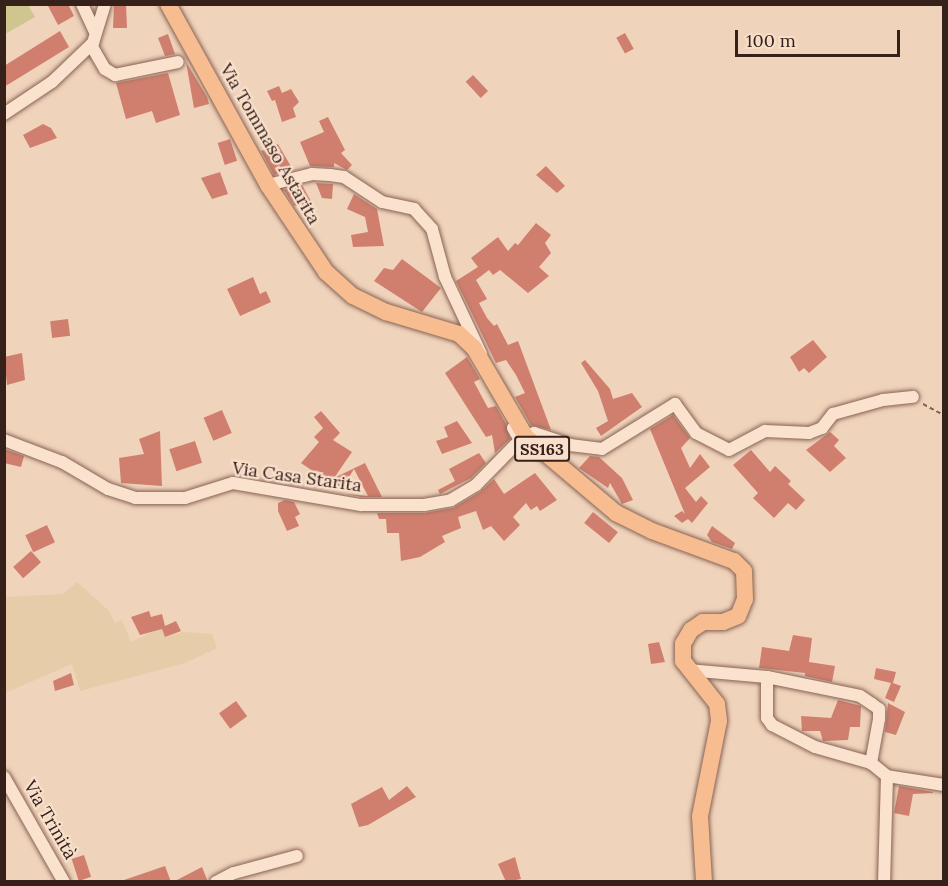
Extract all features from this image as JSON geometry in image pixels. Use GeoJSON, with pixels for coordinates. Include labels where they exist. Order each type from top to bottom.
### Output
{"type":"FeatureCollection","features":[{"type":"Feature","properties":{"kind":"main road","name":"Via Tommaso Astarita"},"geometry":{"type":"LineString","coordinates":[[168,4],[268,185],[326,272],[353,296],[386,312],[459,334],[484,365],[526,437],[616,513],[651,531],[734,561],[744,571],[745,599],[738,616],[723,622],[703,622],[691,630],[682,654],[688,670]]}},
{"type":"Feature","properties":{"kind":"main road"},"geometry":{"type":"LineString","coordinates":[[688,670],[717,704],[719,721],[700,816],[704,882]]}},
{"type":"Feature","properties":{"kind":"street"},"geometry":{"type":"LineString","coordinates":[[81,4],[95,32]]}},
{"type":"Feature","properties":{"kind":"street"},"geometry":{"type":"LineString","coordinates":[[4,114],[52,82],[91,45],[105,4]]}},
{"type":"Feature","properties":{"kind":"street"},"geometry":{"type":"LineString","coordinates":[[91,45],[105,69],[116,75],[178,62]]}},
{"type":"Feature","properties":{"kind":"street"},"geometry":{"type":"LineString","coordinates":[[268,185],[312,174],[344,177],[382,202],[398,208],[414,208],[432,229],[445,277],[476,337],[484,365]]}},
{"type":"Feature","properties":{"kind":"street","name":"Via Casa Starita"},"geometry":{"type":"LineString","coordinates":[[4,440],[135,498],[185,498],[233,483],[361,505],[438,504],[476,485],[520,440],[494,398],[500,393]]}},
{"type":"Feature","properties":{"kind":"street"},"geometry":{"type":"LineString","coordinates":[[526,437],[534,433],[570,445],[602,448],[675,404],[696,433],[729,450],[765,431],[809,433],[840,412],[883,400],[913,397]]}},
{"type":"Feature","properties":{"kind":"street"},"geometry":{"type":"LineString","coordinates":[[688,670],[767,678],[860,696],[879,709],[871,764]]}},
{"type":"Feature","properties":{"kind":"street"},"geometry":{"type":"LineString","coordinates":[[767,678],[767,718],[772,725],[815,747],[871,764],[887,776],[944,785]]}},
{"type":"Feature","properties":{"kind":"street"},"geometry":{"type":"LineString","coordinates":[[884,882],[887,776]]}},
{"type":"Feature","properties":{"kind":"street","name":"Via Trinità"},"geometry":{"type":"LineString","coordinates":[[4,777],[64,882]]}},
{"type":"Feature","properties":{"kind":"street"},"geometry":{"type":"LineString","coordinates":[[216,882],[234,873],[297,856]]}},
{"type":"Feature","properties":{"kind":"path"},"geometry":{"type":"LineString","coordinates":[[913,397],[944,416]]}},
{"type":"Feature","properties":{"kind":"shaded area"},"geometry":{"type":"Polygon","coordinates":[[[5,4],[28,5],[35,17],[5,34],[5,4]]]}},
{"type":"Feature","properties":{"kind":"shaded area"},"geometry":{"type":"Polygon","coordinates":[[[77,582],[109,611],[115,623],[122,620],[131,642],[161,628],[166,637],[183,632],[212,634],[217,648],[185,663],[80,691],[72,664],[5,693],[5,597],[63,594],[77,582]]]}},
{"type":"Feature","properties":{"kind":"building"},"geometry":{"type":"Polygon","coordinates":[[[47,4],[68,4],[74,16],[58,25],[47,4]]]}},
{"type":"Feature","properties":{"kind":"building"},"geometry":{"type":"Polygon","coordinates":[[[126,4],[127,28],[113,28],[114,5],[126,4]]]}},
{"type":"Feature","properties":{"kind":"building"},"geometry":{"type":"Polygon","coordinates":[[[60,31],[69,47],[4,87],[4,66],[60,31]]]}},
{"type":"Feature","properties":{"kind":"building"},"geometry":{"type":"Polygon","coordinates":[[[625,33],[634,49],[625,54],[616,38],[625,33]]]}},
{"type":"Feature","properties":{"kind":"building"},"geometry":{"type":"Polygon","coordinates":[[[168,34],[175,54],[165,56],[158,38],[168,34]]]}},
{"type":"Feature","properties":{"kind":"building"},"geometry":{"type":"Polygon","coordinates":[[[186,62],[207,97],[209,104],[194,108],[186,62]]]}},
{"type":"Feature","properties":{"kind":"building"},"geometry":{"type":"Polygon","coordinates":[[[168,73],[180,115],[156,123],[152,111],[126,119],[116,83],[168,73]]]}},
{"type":"Feature","properties":{"kind":"building"},"geometry":{"type":"Polygon","coordinates":[[[473,75],[488,91],[481,98],[466,82],[473,75]]]}},
{"type":"Feature","properties":{"kind":"building"},"geometry":{"type":"Polygon","coordinates":[[[279,86],[282,93],[291,89],[299,102],[293,108],[296,117],[282,122],[275,100],[272,101],[267,91],[279,86]]]}},
{"type":"Feature","properties":{"kind":"building"},"geometry":{"type":"Polygon","coordinates":[[[328,117],[345,150],[341,153],[352,165],[347,170],[334,163],[334,167],[310,166],[300,142],[324,132],[319,121],[328,117]]]}},
{"type":"Feature","properties":{"kind":"building"},"geometry":{"type":"Polygon","coordinates":[[[43,124],[51,128],[57,138],[30,148],[23,135],[43,124]]]}},
{"type":"Feature","properties":{"kind":"building"},"geometry":{"type":"Polygon","coordinates":[[[230,139],[237,161],[225,165],[218,143],[230,139]]]}},
{"type":"Feature","properties":{"kind":"building"},"geometry":{"type":"Polygon","coordinates":[[[278,144],[293,170],[274,175],[261,151],[278,144]]]}},
{"type":"Feature","properties":{"kind":"building"},"geometry":{"type":"Polygon","coordinates":[[[546,166],[565,186],[557,193],[536,175],[546,166]]]}},
{"type":"Feature","properties":{"kind":"building"},"geometry":{"type":"Polygon","coordinates":[[[220,172],[228,194],[212,199],[201,178],[220,172]]]}},
{"type":"Feature","properties":{"kind":"building"},"geometry":{"type":"Polygon","coordinates":[[[316,183],[333,184],[332,199],[322,198],[316,183]]]}},
{"type":"Feature","properties":{"kind":"building"},"geometry":{"type":"Polygon","coordinates":[[[302,185],[312,203],[294,206],[284,190],[302,185]]]}},
{"type":"Feature","properties":{"kind":"building"},"geometry":{"type":"Polygon","coordinates":[[[354,194],[377,209],[384,246],[353,247],[351,235],[368,232],[365,217],[347,209],[354,194]]]}},
{"type":"Feature","properties":{"kind":"building"},"geometry":{"type":"Polygon","coordinates":[[[536,223],[551,235],[545,243],[551,253],[539,267],[549,276],[528,293],[500,270],[493,275],[489,270],[476,280],[487,299],[479,303],[487,318],[494,326],[497,324],[508,345],[518,341],[551,430],[531,425],[515,397],[525,393],[516,375],[506,360],[496,363],[456,281],[478,267],[471,258],[498,237],[508,251],[515,243],[518,245],[536,223]]]}},
{"type":"Feature","properties":{"kind":"building"},"geometry":{"type":"Polygon","coordinates":[[[402,259],[441,288],[422,312],[374,281],[384,268],[393,270],[402,259]]]}},
{"type":"Feature","properties":{"kind":"building"},"geometry":{"type":"Polygon","coordinates":[[[253,277],[260,294],[266,291],[271,302],[240,316],[227,289],[253,277]]]}},
{"type":"Feature","properties":{"kind":"building"},"geometry":{"type":"Polygon","coordinates":[[[68,319],[70,336],[52,338],[50,321],[68,319]]]}},
{"type":"Feature","properties":{"kind":"building"},"geometry":{"type":"Polygon","coordinates":[[[813,340],[827,357],[809,373],[804,368],[799,372],[790,357],[813,340]]]}},
{"type":"Feature","properties":{"kind":"building"},"geometry":{"type":"Polygon","coordinates":[[[22,353],[25,380],[7,385],[4,357],[22,353]]]}},
{"type":"Feature","properties":{"kind":"building"},"geometry":{"type":"Polygon","coordinates":[[[467,357],[480,379],[474,382],[488,408],[496,406],[506,424],[510,439],[495,453],[492,435],[486,437],[445,373],[467,357]]]}},
{"type":"Feature","properties":{"kind":"building"},"geometry":{"type":"Polygon","coordinates":[[[585,360],[610,389],[613,399],[632,393],[642,407],[601,436],[596,428],[608,421],[598,391],[581,363],[585,360]]]}},
{"type":"Feature","properties":{"kind":"building"},"geometry":{"type":"Polygon","coordinates":[[[222,410],[232,433],[213,441],[204,418],[222,410]]]}},
{"type":"Feature","properties":{"kind":"building"},"geometry":{"type":"Polygon","coordinates":[[[321,411],[340,433],[333,440],[352,452],[334,478],[365,463],[382,497],[362,497],[346,494],[368,496],[354,469],[341,490],[301,463],[319,442],[314,437],[323,428],[314,417],[321,411]]]}},
{"type":"Feature","properties":{"kind":"building"},"geometry":{"type":"Polygon","coordinates":[[[673,415],[690,438],[681,448],[690,468],[700,454],[710,467],[685,488],[696,502],[701,496],[708,503],[692,523],[688,519],[682,523],[674,516],[682,511],[685,514],[650,429],[673,415]]]}},
{"type":"Feature","properties":{"kind":"building"},"geometry":{"type":"Polygon","coordinates":[[[457,421],[472,443],[442,454],[436,441],[448,437],[444,427],[457,421]]]}},
{"type":"Feature","properties":{"kind":"building"},"geometry":{"type":"Polygon","coordinates":[[[160,431],[162,486],[121,483],[119,458],[144,454],[139,439],[160,431]]]}},
{"type":"Feature","properties":{"kind":"building"},"geometry":{"type":"Polygon","coordinates":[[[830,432],[839,440],[834,446],[846,458],[830,472],[806,450],[830,432]]]}},
{"type":"Feature","properties":{"kind":"building"},"geometry":{"type":"Polygon","coordinates":[[[195,441],[202,463],[176,471],[169,449],[195,441]]]}},
{"type":"Feature","properties":{"kind":"building"},"geometry":{"type":"Polygon","coordinates":[[[4,449],[24,456],[21,467],[4,463],[4,449]]]}},
{"type":"Feature","properties":{"kind":"building"},"geometry":{"type":"Polygon","coordinates":[[[751,450],[770,472],[775,466],[791,481],[788,484],[805,500],[796,510],[788,503],[774,518],[753,498],[758,493],[733,465],[751,450]]]}},
{"type":"Feature","properties":{"kind":"building"},"geometry":{"type":"Polygon","coordinates":[[[479,453],[486,463],[471,478],[440,494],[438,490],[455,481],[449,469],[479,453]]]}},
{"type":"Feature","properties":{"kind":"building"},"geometry":{"type":"Polygon","coordinates":[[[590,456],[599,457],[622,478],[633,500],[622,504],[610,483],[608,488],[579,468],[590,456]]]}},
{"type":"Feature","properties":{"kind":"building"},"geometry":{"type":"Polygon","coordinates":[[[535,473],[557,500],[540,511],[537,506],[531,510],[526,503],[513,517],[520,525],[504,541],[491,526],[483,530],[476,511],[458,517],[461,528],[442,536],[445,542],[420,557],[401,561],[399,533],[387,533],[386,519],[379,519],[377,513],[424,513],[453,508],[480,492],[494,479],[504,494],[535,473]]]}},
{"type":"Feature","properties":{"kind":"building"},"geometry":{"type":"Polygon","coordinates":[[[285,500],[294,502],[300,514],[295,517],[299,526],[287,531],[278,511],[278,503],[285,500]]]}},
{"type":"Feature","properties":{"kind":"building"},"geometry":{"type":"Polygon","coordinates":[[[593,512],[618,532],[609,543],[584,523],[593,512]]]}},
{"type":"Feature","properties":{"kind":"building"},"geometry":{"type":"Polygon","coordinates":[[[47,525],[55,542],[33,552],[25,535],[47,525]]]}},
{"type":"Feature","properties":{"kind":"building"},"geometry":{"type":"Polygon","coordinates":[[[712,526],[735,543],[732,549],[712,542],[707,535],[712,526]]]}},
{"type":"Feature","properties":{"kind":"building"},"geometry":{"type":"Polygon","coordinates":[[[31,551],[41,562],[23,578],[13,567],[31,551]]]}},
{"type":"Feature","properties":{"kind":"building"},"geometry":{"type":"Polygon","coordinates":[[[149,611],[151,617],[162,614],[165,626],[176,621],[181,631],[165,637],[162,629],[140,635],[131,617],[149,611]]]}},
{"type":"Feature","properties":{"kind":"building"},"geometry":{"type":"Polygon","coordinates":[[[793,635],[812,638],[809,662],[835,666],[832,682],[805,676],[805,673],[759,668],[762,647],[789,651],[793,635]]]}},
{"type":"Feature","properties":{"kind":"building"},"geometry":{"type":"Polygon","coordinates":[[[659,642],[665,662],[651,664],[648,644],[659,642]]]}},
{"type":"Feature","properties":{"kind":"building"},"geometry":{"type":"Polygon","coordinates":[[[876,668],[896,672],[893,683],[901,686],[894,702],[885,698],[891,683],[874,679],[876,668]]]}},
{"type":"Feature","properties":{"kind":"building"},"geometry":{"type":"Polygon","coordinates":[[[71,673],[74,685],[55,691],[53,681],[71,673]]]}},
{"type":"Feature","properties":{"kind":"building"},"geometry":{"type":"Polygon","coordinates":[[[838,700],[861,706],[860,727],[850,727],[848,740],[823,741],[820,731],[802,731],[801,716],[831,718],[838,700]]]}},
{"type":"Feature","properties":{"kind":"building"},"geometry":{"type":"Polygon","coordinates":[[[236,701],[247,716],[230,729],[219,713],[236,701]]]}},
{"type":"Feature","properties":{"kind":"building"},"geometry":{"type":"Polygon","coordinates":[[[888,703],[905,712],[896,735],[885,732],[888,703]]]}},
{"type":"Feature","properties":{"kind":"building"},"geometry":{"type":"Polygon","coordinates":[[[407,786],[416,797],[368,825],[359,827],[351,804],[382,787],[389,800],[407,786]]]}},
{"type":"Feature","properties":{"kind":"building"},"geometry":{"type":"Polygon","coordinates":[[[899,786],[933,793],[913,794],[909,816],[894,813],[899,786]]]}},
{"type":"Feature","properties":{"kind":"building"},"geometry":{"type":"Polygon","coordinates":[[[84,855],[91,877],[79,881],[72,859],[84,855]]]}},
{"type":"Feature","properties":{"kind":"building"},"geometry":{"type":"Polygon","coordinates":[[[515,857],[521,879],[506,882],[498,864],[515,857]]]}},
{"type":"Feature","properties":{"kind":"building"},"geometry":{"type":"Polygon","coordinates":[[[165,866],[171,882],[124,882],[124,880],[165,866]]]}},
{"type":"Feature","properties":{"kind":"building"},"geometry":{"type":"Polygon","coordinates":[[[202,867],[208,882],[173,882],[202,867]]]}}]}
